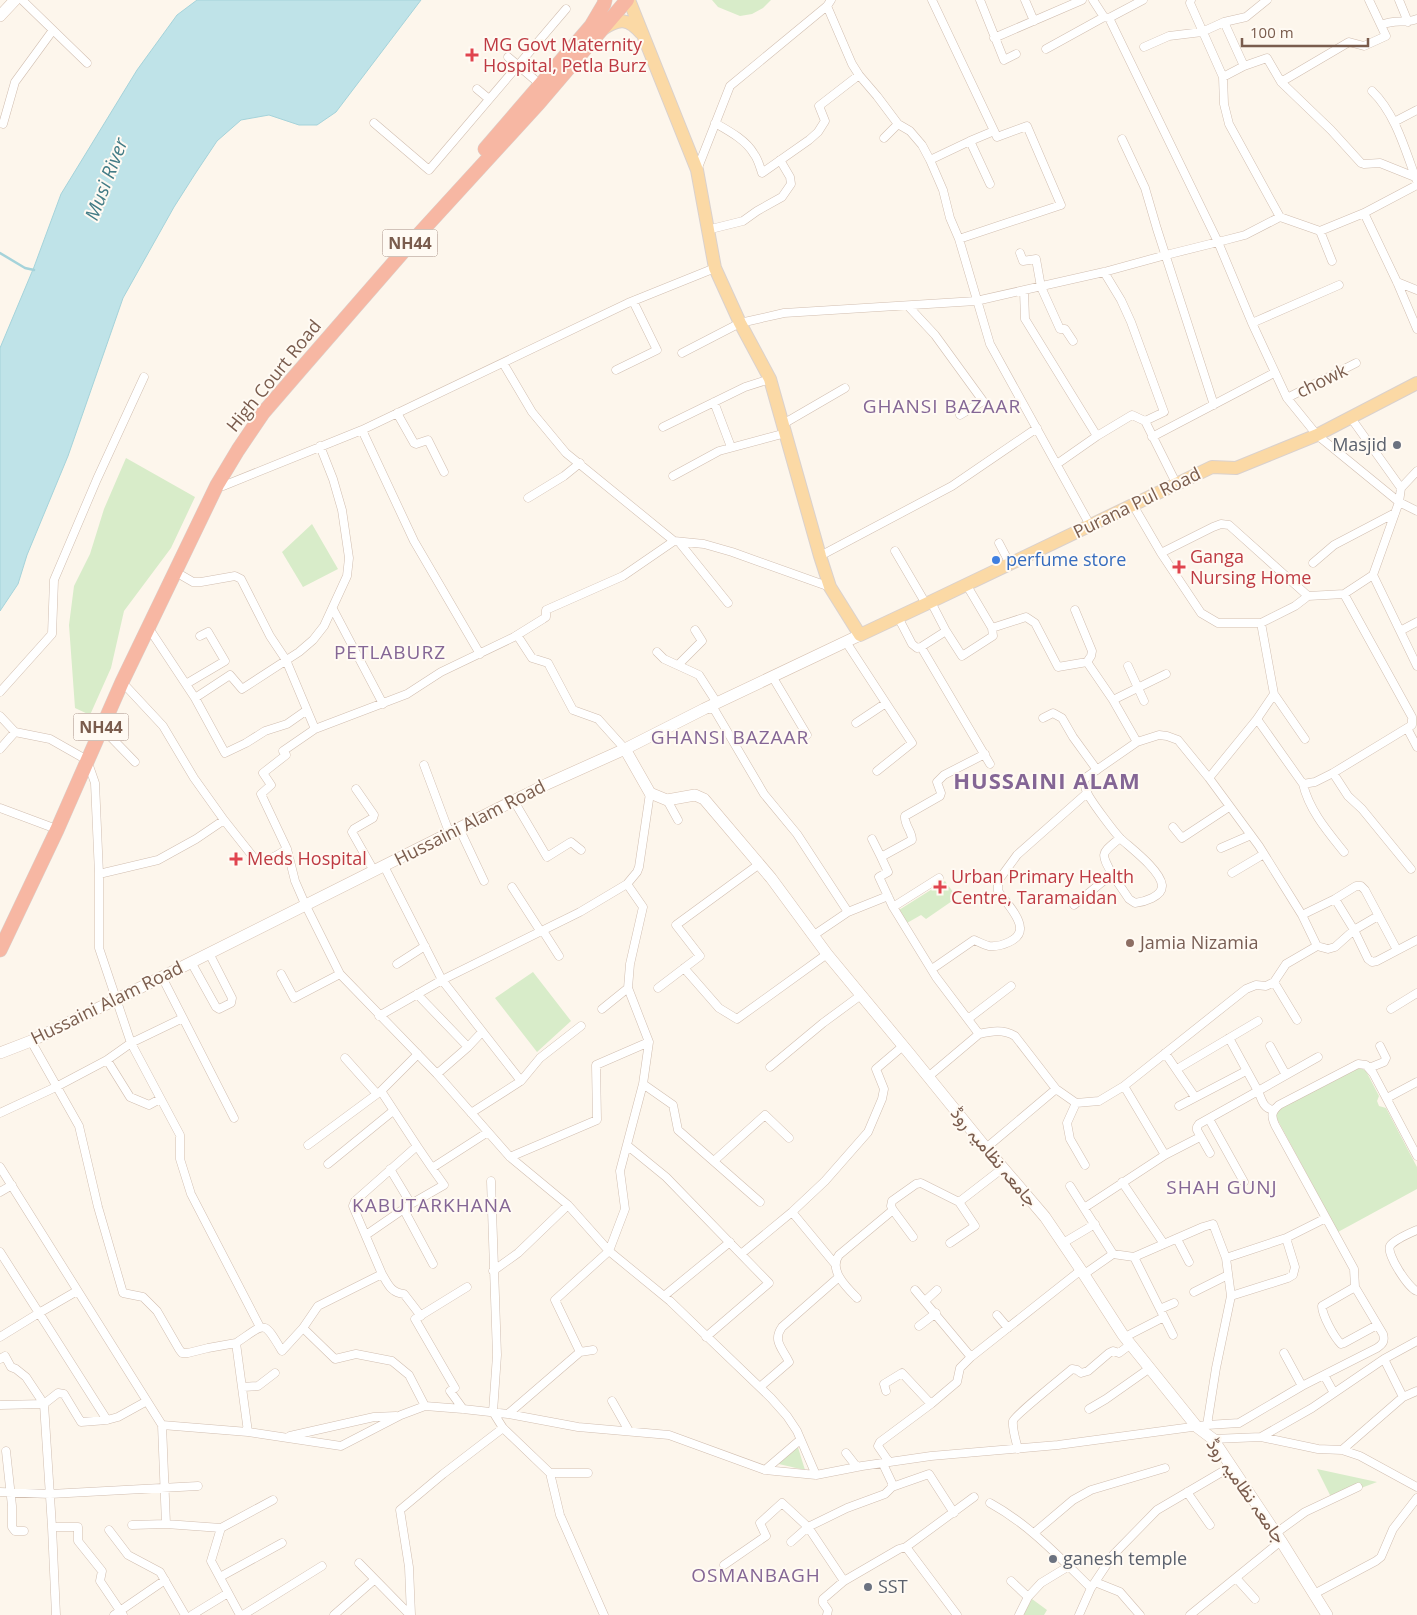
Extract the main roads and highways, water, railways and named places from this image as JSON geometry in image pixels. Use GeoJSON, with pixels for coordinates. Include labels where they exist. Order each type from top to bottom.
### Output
{"type":"FeatureCollection","features":[{"type":"Feature","properties":{"kind":"highway","name":"High Court Road"},"geometry":{"type":"LineString","coordinates":[[0,950],[57,830],[83,758],[101,727],[231,446],[257,407],[591,26],[604,4],[604,0]]}},
{"type":"Feature","properties":{"kind":"highway","name":"High Court Road"},"geometry":{"type":"LineString","coordinates":[[0,932],[214,485],[263,413],[409,245],[539,103],[628,0]]}},
{"type":"Feature","properties":{"kind":"main road"},"geometry":{"type":"LineString","coordinates":[[628,0],[646,39]]}},
{"type":"Feature","properties":{"kind":"main road"},"geometry":{"type":"LineString","coordinates":[[602,30],[613,22],[628,22],[635,26],[646,39]]}},
{"type":"Feature","properties":{"kind":"main road","name":"Purana Pul Road"},"geometry":{"type":"LineString","coordinates":[[646,39],[697,170],[715,268],[740,324],[770,379],[830,587],[860,635],[1176,483],[1212,467],[1236,468],[1317,435],[1417,383]]}},
{"type":"Feature","properties":{"kind":"water","name":"Musi River"},"geometry":{"type":"Polygon","coordinates":[[[197,0],[421,0],[336,112],[317,125],[299,125],[269,115],[241,120],[217,141],[174,207],[123,298],[68,456],[27,555],[18,584],[0,611],[0,348],[34,267],[61,194],[137,70],[177,15],[197,0]]]}},
{"type":"Feature","properties":{"kind":"waterway"},"geometry":{"type":"LineString","coordinates":[[0,253],[25,268],[34,270]]}},
{"type":"Feature","properties":{"kind":"place","name":"MG Govt Maternity Hospital, Petla Burz"},"geometry":{"type":"Point","coordinates":[472,55]}},
{"type":"Feature","properties":{"kind":"place","name":"Masjid"},"geometry":{"type":"Point","coordinates":[1397,445]}},
{"type":"Feature","properties":{"kind":"place","name":"perfume store"},"geometry":{"type":"Point","coordinates":[996,560]}},
{"type":"Feature","properties":{"kind":"place","name":"Ganga Nursing Home"},"geometry":{"type":"Point","coordinates":[1179,567]}},
{"type":"Feature","properties":{"kind":"place","name":"Meds Hospital"},"geometry":{"type":"Point","coordinates":[236,859]}},
{"type":"Feature","properties":{"kind":"place","name":"Urban Primary Health Centre, Taramaidan"},"geometry":{"type":"Point","coordinates":[940,887]}},
{"type":"Feature","properties":{"kind":"place","name":"Jamia Nizamia"},"geometry":{"type":"Point","coordinates":[1130,943]}},
{"type":"Feature","properties":{"kind":"place","name":"ganesh temple"},"geometry":{"type":"Point","coordinates":[1053,1559]}},
{"type":"Feature","properties":{"kind":"place","name":"SST"},"geometry":{"type":"Point","coordinates":[868,1587]}},
{"type":"Feature","properties":{"kind":"district","name":"GHANSI BAZAAR"},"geometry":{"type":"Point","coordinates":[942,406]}},
{"type":"Feature","properties":{"kind":"district","name":"PETLABURZ"},"geometry":{"type":"Point","coordinates":[390,652]}},
{"type":"Feature","properties":{"kind":"district","name":"GHANSI BAZAAR"},"geometry":{"type":"Point","coordinates":[730,737]}},
{"type":"Feature","properties":{"kind":"district","name":"HUSSAINI ALAM"},"geometry":{"type":"Point","coordinates":[1047,781]}},
{"type":"Feature","properties":{"kind":"district","name":"SHAH GUNJ"},"geometry":{"type":"Point","coordinates":[1222,1187]}},
{"type":"Feature","properties":{"kind":"district","name":"KABUTARKHANA"},"geometry":{"type":"Point","coordinates":[432,1205]}},
{"type":"Feature","properties":{"kind":"district","name":"OSMANBAGH"},"geometry":{"type":"Point","coordinates":[756,1575]}}]}
